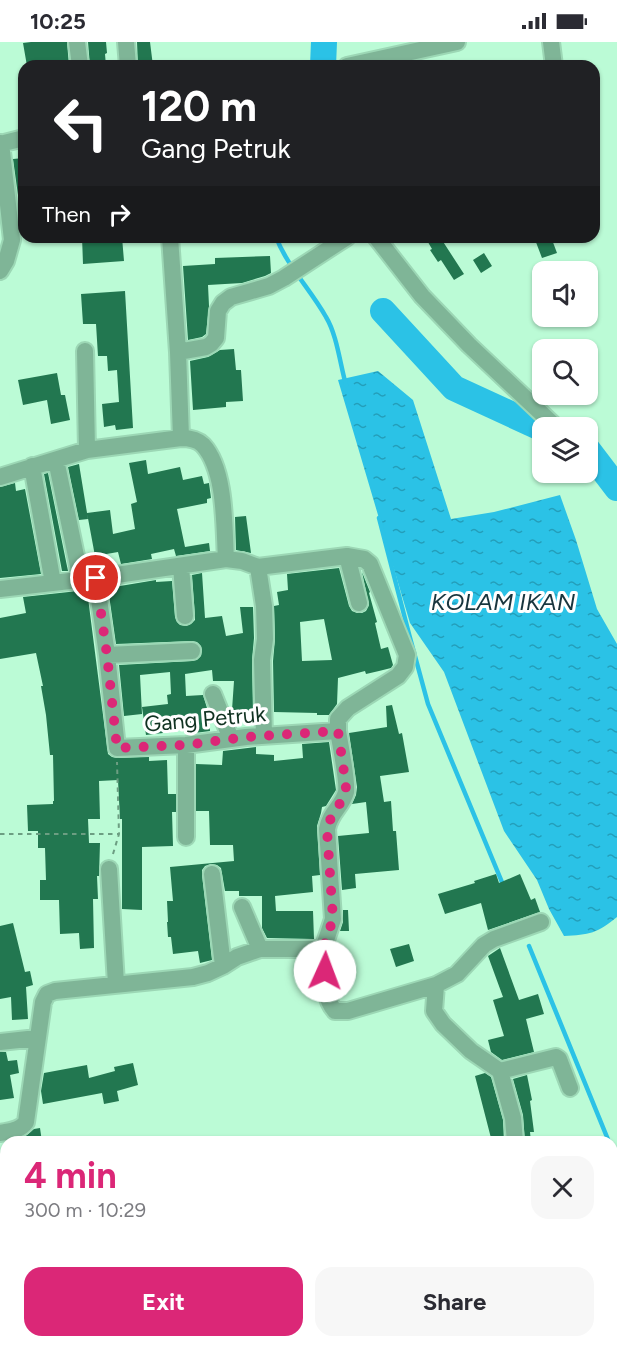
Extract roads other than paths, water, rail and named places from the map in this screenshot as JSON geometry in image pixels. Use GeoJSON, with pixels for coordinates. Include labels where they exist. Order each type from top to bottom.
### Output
{"type":"FeatureCollection","features":[{"type":"Feature","properties":{"kind":"street"},"geometry":{"type":"LineString","coordinates":[[77,42],[79,60]]}},
{"type":"Feature","properties":{"kind":"street"},"geometry":{"type":"LineString","coordinates":[[126,42],[128,60]]}},
{"type":"Feature","properties":{"kind":"street"},"geometry":{"type":"LineString","coordinates":[[383,60],[457,42]]}},
{"type":"Feature","properties":{"kind":"street"},"geometry":{"type":"LineString","coordinates":[[551,42],[553,60]]}},
{"type":"Feature","properties":{"kind":"street"},"geometry":{"type":"LineString","coordinates":[[0,271],[6,261],[12,240],[1,144],[18,140]]}},
{"type":"Feature","properties":{"kind":"street"},"geometry":{"type":"LineString","coordinates":[[171,243],[181,438]]}},
{"type":"Feature","properties":{"kind":"street"},"geometry":{"type":"LineString","coordinates":[[178,352],[211,344],[216,338],[218,311],[231,297],[269,286],[338,243]]}},
{"type":"Feature","properties":{"kind":"street"},"geometry":{"type":"LineString","coordinates":[[381,243],[422,296],[469,345],[544,417]]}},
{"type":"Feature","properties":{"kind":"street"},"geometry":{"type":"LineString","coordinates":[[85,351],[87,450]]}},
{"type":"Feature","properties":{"kind":"street"},"geometry":{"type":"LineString","coordinates":[[0,477],[87,450],[191,438],[202,444],[213,462],[220,483],[226,559]]}},
{"type":"Feature","properties":{"kind":"street","name":"Gang Petruk"},"geometry":{"type":"LineString","coordinates":[[56,460],[107,655],[117,748],[186,745],[231,739],[338,731]]}},
{"type":"Feature","properties":{"kind":"street"},"geometry":{"type":"LineString","coordinates":[[32,466],[53,583]]}},
{"type":"Feature","properties":{"kind":"street"},"geometry":{"type":"LineString","coordinates":[[0,589],[226,559],[242,561],[258,567],[347,556],[364,559],[370,564],[407,655],[405,667],[398,676],[348,708],[338,719],[346,791],[329,820],[327,830],[333,919],[323,949],[328,1002],[335,1011],[348,1011],[436,985],[457,974],[484,945],[494,939],[541,922]]}},
{"type":"Feature","properties":{"kind":"street"},"geometry":{"type":"LineString","coordinates":[[347,556],[359,603]]}},
{"type":"Feature","properties":{"kind":"street"},"geometry":{"type":"LineString","coordinates":[[181,566],[185,616]]}},
{"type":"Feature","properties":{"kind":"street"},"geometry":{"type":"LineString","coordinates":[[258,567],[264,606],[265,639],[262,660],[264,736]]}},
{"type":"Feature","properties":{"kind":"street"},"geometry":{"type":"LineString","coordinates":[[107,655],[192,651]]}},
{"type":"Feature","properties":{"kind":"street"},"geometry":{"type":"LineString","coordinates":[[213,694],[231,739]]}},
{"type":"Feature","properties":{"kind":"street"},"geometry":{"type":"LineString","coordinates":[[186,745],[186,837]]}},
{"type":"Feature","properties":{"kind":"street"},"geometry":{"type":"LineString","coordinates":[[108,868],[116,984]]}},
{"type":"Feature","properties":{"kind":"street"},"geometry":{"type":"LineString","coordinates":[[212,874],[223,966]]}},
{"type":"Feature","properties":{"kind":"street"},"geometry":{"type":"LineString","coordinates":[[242,907],[260,949]]}},
{"type":"Feature","properties":{"kind":"street"},"geometry":{"type":"LineString","coordinates":[[0,1133],[19,1128],[26,1122],[37,1038],[43,1002],[47,994],[66,989],[193,977],[208,973],[237,957],[260,949],[323,949]]}},
{"type":"Feature","properties":{"kind":"street"},"geometry":{"type":"LineString","coordinates":[[436,985],[434,1011],[443,1024],[471,1051],[500,1071],[513,1118],[514,1136]]}},
{"type":"Feature","properties":{"kind":"street"},"geometry":{"type":"LineString","coordinates":[[0,1042],[37,1038]]}},
{"type":"Feature","properties":{"kind":"street"},"geometry":{"type":"LineString","coordinates":[[500,1071],[556,1057],[559,1059],[570,1088]]}},
{"type":"Feature","properties":{"kind":"water","name":"KOLAM IKAN"},"geometry":{"type":"Polygon","coordinates":[[[378,371],[413,400],[451,519],[494,512],[560,495],[597,609],[617,644],[617,917],[593,932],[564,936],[537,880],[504,831],[444,672],[410,623],[338,380],[378,371]]]}},
{"type":"Feature","properties":{"kind":"waterway"},"geometry":{"type":"LineString","coordinates":[[323,60],[324,42]]}},
{"type":"Feature","properties":{"kind":"waterway"},"geometry":{"type":"LineString","coordinates":[[279,243],[286,258],[330,324],[346,385]]}},
{"type":"Feature","properties":{"kind":"waterway"},"geometry":{"type":"LineString","coordinates":[[383,311],[454,388],[532,424]]}},
{"type":"Feature","properties":{"kind":"waterway"},"geometry":{"type":"LineString","coordinates":[[598,463],[617,488]]}},
{"type":"Feature","properties":{"kind":"waterway"},"geometry":{"type":"LineString","coordinates":[[379,518],[428,704],[504,887]]}},
{"type":"Feature","properties":{"kind":"waterway"},"geometry":{"type":"LineString","coordinates":[[529,946],[607,1136]]}}]}
